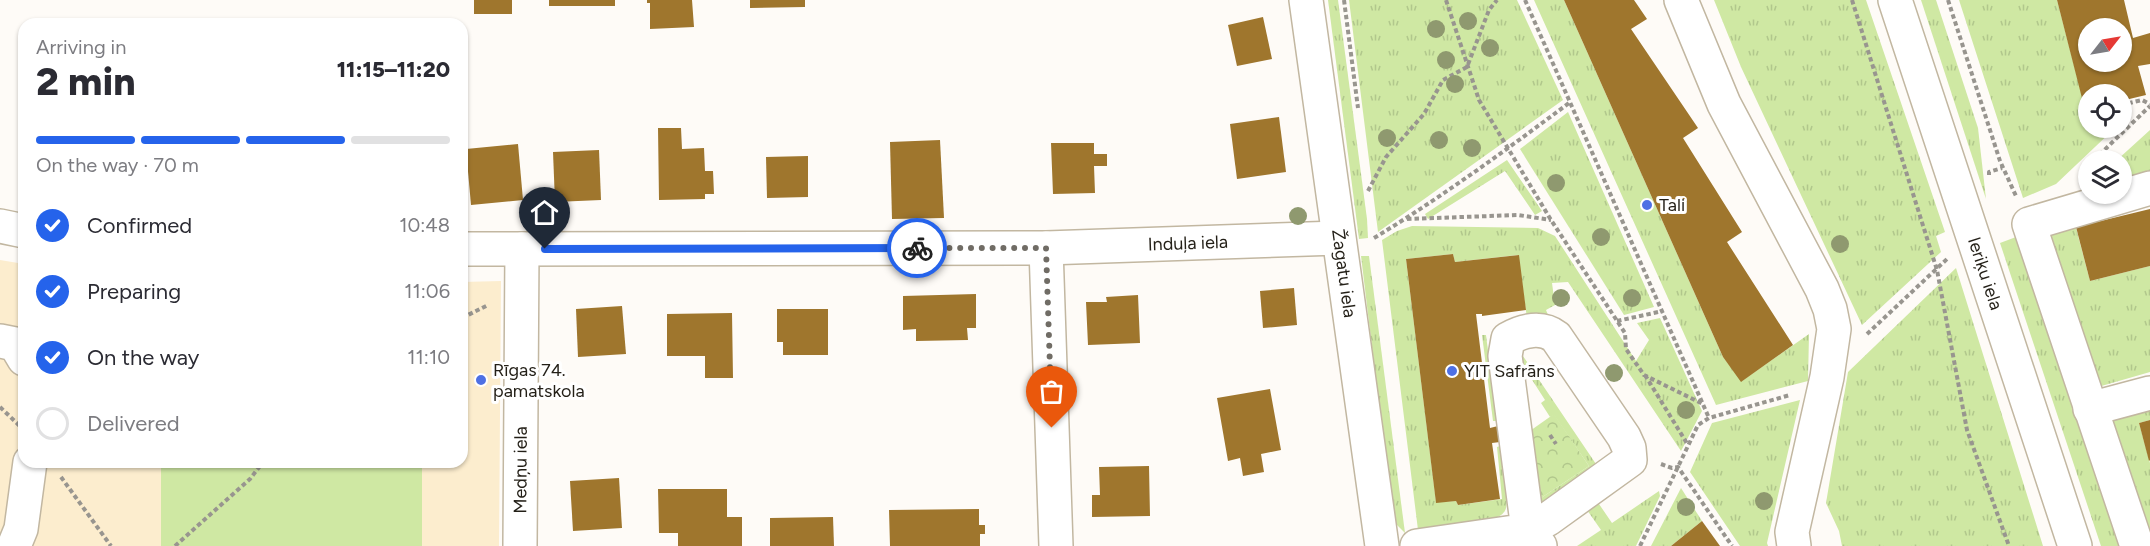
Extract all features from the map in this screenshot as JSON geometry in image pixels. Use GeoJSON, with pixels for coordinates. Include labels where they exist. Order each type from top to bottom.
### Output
{"type":"FeatureCollection","features":[{"type":"Feature","properties":{"kind":"street","name":"Žagatu iela"},"geometry":{"type":"LineString","coordinates":[[1306,0],[1382,546]]}},
{"type":"Feature","properties":{"kind":"street"},"geometry":{"type":"LineString","coordinates":[[1681,0],[1724,104],[1822,289],[1830,309],[1834,329],[1827,377],[1792,532],[1794,546]]}},
{"type":"Feature","properties":{"kind":"street","name":"Ieriķu iela"},"geometry":{"type":"LineString","coordinates":[[1894,0],[2075,546]]}},
{"type":"Feature","properties":{"kind":"street"},"geometry":{"type":"LineString","coordinates":[[2137,546],[2029,224],[2150,188]]}},
{"type":"Feature","properties":{"kind":"street"},"geometry":{"type":"LineString","coordinates":[[0,226],[18,230]]}},
{"type":"Feature","properties":{"kind":"street","name":"Induļa iela"},"geometry":{"type":"LineString","coordinates":[[468,249],[1046,248],[1336,227]]}},
{"type":"Feature","properties":{"kind":"street"},"geometry":{"type":"LineString","coordinates":[[1046,248],[1056,546]]}},
{"type":"Feature","properties":{"kind":"street","name":"Medņu iela"},"geometry":{"type":"LineString","coordinates":[[520,546],[522,249]]}},
{"type":"Feature","properties":{"kind":"street"},"geometry":{"type":"LineString","coordinates":[[1417,546],[1534,538],[1548,519],[1630,460],[1629,448],[1624,437],[1556,337],[1542,330],[1518,333],[1508,339],[1506,356],[1534,538]]}},
{"type":"Feature","properties":{"kind":"street"},"geometry":{"type":"LineString","coordinates":[[0,341],[15,344],[18,349]]}},
{"type":"Feature","properties":{"kind":"street"},"geometry":{"type":"LineString","coordinates":[[2090,409],[2150,393]]}},
{"type":"Feature","properties":{"kind":"street"},"geometry":{"type":"LineString","coordinates":[[14,546],[44,468]]}},
{"type":"Feature","properties":{"kind":"path"},"geometry":{"type":"LineString","coordinates":[[1446,0],[1479,100],[1551,220],[1625,333],[1626,349],[1688,445]]}},
{"type":"Feature","properties":{"kind":"path"},"geometry":{"type":"LineString","coordinates":[[1336,227],[1364,197],[1386,157],[1424,114],[1443,80],[1467,68],[1489,10],[1497,0]]}},
{"type":"Feature","properties":{"kind":"path"},"geometry":{"type":"LineString","coordinates":[[1525,0],[1709,418],[1698,425],[1640,546]]}},
{"type":"Feature","properties":{"kind":"path"},"geometry":{"type":"LineString","coordinates":[[1852,0],[1937,270],[1967,430],[2009,546]]}},
{"type":"Feature","properties":{"kind":"path"},"geometry":{"type":"LineString","coordinates":[[1948,0],[2002,168],[2029,224]]}},
{"type":"Feature","properties":{"kind":"path"},"geometry":{"type":"LineString","coordinates":[[2104,150],[2150,105],[2142,100],[2132,102]]}},
{"type":"Feature","properties":{"kind":"path"},"geometry":{"type":"LineString","coordinates":[[1374,238],[1407,219],[1508,149],[1569,103]]}},
{"type":"Feature","properties":{"kind":"path"},"geometry":{"type":"LineString","coordinates":[[1989,172],[2002,168]]}},
{"type":"Feature","properties":{"kind":"path"},"geometry":{"type":"LineString","coordinates":[[1407,219],[1518,215],[1551,220]]}},
{"type":"Feature","properties":{"kind":"path"},"geometry":{"type":"LineString","coordinates":[[1901,304],[1937,270]]}},
{"type":"Feature","properties":{"kind":"path"},"geometry":{"type":"LineString","coordinates":[[1617,321],[1663,311]]}},
{"type":"Feature","properties":{"kind":"path"},"geometry":{"type":"LineString","coordinates":[[1644,375],[1703,404]]}},
{"type":"Feature","properties":{"kind":"path"},"geometry":{"type":"LineString","coordinates":[[0,408],[18,424]]}},
{"type":"Feature","properties":{"kind":"path"},"geometry":{"type":"LineString","coordinates":[[1678,467],[1732,546]]}},
{"type":"Feature","properties":{"kind":"path"},"geometry":{"type":"LineString","coordinates":[[45,468],[111,546]]}},
{"type":"Feature","properties":{"kind":"path"},"geometry":{"type":"LineString","coordinates":[[175,546],[250,479],[258,468]]}},
{"type":"Feature","properties":{"kind":"shaded area","name":"Rīgas 74. pamatskola"},"geometry":{"type":"Polygon","coordinates":[[[0,260],[18,263],[18,468],[468,468],[468,282],[501,281],[499,546],[0,546],[0,260]]]}},
{"type":"Feature","properties":{"kind":"green space"},"geometry":{"type":"Polygon","coordinates":[[[1328,0],[1338,0],[1368,238],[1359,239],[1328,0]]]}},
{"type":"Feature","properties":{"kind":"green space"},"geometry":{"type":"Polygon","coordinates":[[[1349,0],[1517,0],[1563,100],[1378,232],[1349,0]]]}},
{"type":"Feature","properties":{"kind":"green space"},"geometry":{"type":"Polygon","coordinates":[[[1534,0],[1564,0],[1723,357],[1742,381],[1809,334],[1808,381],[1716,405],[1534,0]]]}},
{"type":"Feature","properties":{"kind":"green space"},"geometry":{"type":"Polygon","coordinates":[[[1714,0],[1866,0],[1945,232],[1936,236],[1941,252],[1862,325],[1741,67],[1714,0]]]}},
{"type":"Feature","properties":{"kind":"green space"},"geometry":{"type":"Polygon","coordinates":[[[1921,0],[1936,0],[1978,128],[1986,199],[1921,0]]]}},
{"type":"Feature","properties":{"kind":"green space"},"geometry":{"type":"Polygon","coordinates":[[[1959,0],[2057,0],[2079,84],[2078,138],[2104,138],[2092,150],[2078,150],[2078,163],[2056,184],[2023,198],[1959,0]]]}},
{"type":"Feature","properties":{"kind":"green space"},"geometry":{"type":"Polygon","coordinates":[[[1568,112],[1654,307],[1624,315],[1520,149],[1568,112]]]}},
{"type":"Feature","properties":{"kind":"green space"},"geometry":{"type":"Polygon","coordinates":[[[2150,130],[2150,170],[2132,176],[2132,150],[2128,150],[2150,130]]]}},
{"type":"Feature","properties":{"kind":"green space"},"geometry":{"type":"Polygon","coordinates":[[[1507,160],[1542,211],[1535,215],[1505,171],[1428,219],[1425,214],[1507,160]]]}},
{"type":"Feature","properties":{"kind":"green space"},"geometry":{"type":"Polygon","coordinates":[[[2098,211],[2102,221],[2076,228],[2090,281],[2150,266],[2150,372],[2098,387],[2049,242],[2056,224],[2098,211]]]}},
{"type":"Feature","properties":{"kind":"green space"},"geometry":{"type":"Polygon","coordinates":[[[1412,226],[1538,228],[1555,236],[1636,361],[1649,340],[1637,323],[1660,318],[1702,411],[1681,451],[1568,282],[1552,283],[1555,305],[1546,310],[1548,315],[1527,318],[1518,255],[1455,262],[1453,254],[1406,259],[1436,502],[1456,501],[1458,505],[1502,499],[1497,447],[1500,446],[1507,503],[1505,510],[1496,518],[1418,530],[1382,240],[1397,231],[1412,226]]]}},
{"type":"Feature","properties":{"kind":"green space"},"geometry":{"type":"Polygon","coordinates":[[[2016,237],[2123,546],[2101,546],[2000,243],[2016,237]]]}},
{"type":"Feature","properties":{"kind":"green space"},"geometry":{"type":"Polygon","coordinates":[[[1361,256],[1369,256],[1405,533],[1397,525],[1392,513],[1361,256]]]}},
{"type":"Feature","properties":{"kind":"green space"},"geometry":{"type":"Polygon","coordinates":[[[1956,268],[2043,546],[1842,546],[1839,531],[1826,503],[1848,372],[1956,268]]]}},
{"type":"Feature","properties":{"kind":"green space"},"geometry":{"type":"Polygon","coordinates":[[[1482,335],[1486,335],[1497,421],[1493,421],[1482,335]]]}},
{"type":"Feature","properties":{"kind":"green space"},"geometry":{"type":"Polygon","coordinates":[[[1542,338],[1521,353],[1598,467],[1541,504],[1535,501],[1531,494],[1521,417],[1524,416],[1532,429],[1527,433],[1534,487],[1541,498],[1589,466],[1554,415],[1550,417],[1541,403],[1545,400],[1527,372],[1520,376],[1516,369],[1514,351],[1516,347],[1523,342],[1542,338]]]}},
{"type":"Feature","properties":{"kind":"green space"},"geometry":{"type":"Polygon","coordinates":[[[1800,400],[1768,546],[1740,546],[1690,472],[1712,423],[1800,400]]]}},
{"type":"Feature","properties":{"kind":"green space"},"geometry":{"type":"Polygon","coordinates":[[[2150,402],[2150,420],[2139,423],[2150,463],[2150,546],[2103,417],[2150,402]]]}},
{"type":"Feature","properties":{"kind":"green space"},"geometry":{"type":"Polygon","coordinates":[[[1554,414],[1589,466],[1541,498],[1534,488],[1527,433],[1554,414]]]}},
{"type":"Feature","properties":{"kind":"green space"},"geometry":{"type":"Polygon","coordinates":[[[161,468],[422,468],[422,546],[161,546],[161,468]]]}},
{"type":"Feature","properties":{"kind":"green space"},"geometry":{"type":"Polygon","coordinates":[[[1681,488],[1702,521],[1671,546],[1651,546],[1681,488]]]}},
{"type":"Feature","properties":{"kind":"green space"},"geometry":{"type":"Polygon","coordinates":[[[1659,491],[1660,496],[1636,546],[1577,546],[1601,530],[1587,510],[1595,503],[1599,504],[1612,523],[1659,491]]]}},
{"type":"Feature","properties":{"kind":"building"},"geometry":{"type":"Polygon","coordinates":[[[474,0],[512,0],[512,14],[474,14],[474,0]]]}},
{"type":"Feature","properties":{"kind":"building"},"geometry":{"type":"Polygon","coordinates":[[[549,0],[615,0],[615,6],[549,6],[549,0]]]}},
{"type":"Feature","properties":{"kind":"building"},"geometry":{"type":"Polygon","coordinates":[[[647,0],[692,0],[694,27],[650,29],[650,3],[647,3],[647,0]]]}},
{"type":"Feature","properties":{"kind":"building"},"geometry":{"type":"Polygon","coordinates":[[[750,0],[805,0],[805,7],[750,8],[750,0]]]}},
{"type":"Feature","properties":{"kind":"building"},"geometry":{"type":"Polygon","coordinates":[[[1564,0],[1634,0],[1647,19],[1631,29],[1698,128],[1683,138],[1742,232],[1727,242],[1793,345],[1741,382],[1723,357],[1564,0]]]}},
{"type":"Feature","properties":{"kind":"building"},"geometry":{"type":"Polygon","coordinates":[[[2057,0],[2124,0],[2128,18],[2078,18],[2078,72],[2132,72],[2132,34],[2133,38],[2150,33],[2150,64],[2138,66],[2146,95],[2132,98],[2132,84],[2078,84],[2057,0]]]}},
{"type":"Feature","properties":{"kind":"building"},"geometry":{"type":"Polygon","coordinates":[[[1263,17],[1272,59],[1237,66],[1228,25],[1263,17]]]}},
{"type":"Feature","properties":{"kind":"building"},"geometry":{"type":"Polygon","coordinates":[[[1279,117],[1286,172],[1237,179],[1230,124],[1279,117]]]}},
{"type":"Feature","properties":{"kind":"building"},"geometry":{"type":"Polygon","coordinates":[[[658,128],[681,128],[682,149],[704,148],[705,171],[713,171],[714,194],[705,194],[705,199],[659,200],[658,128]]]}},
{"type":"Feature","properties":{"kind":"building"},"geometry":{"type":"Polygon","coordinates":[[[940,140],[944,218],[892,219],[890,142],[940,140]]]}},
{"type":"Feature","properties":{"kind":"building"},"geometry":{"type":"Polygon","coordinates":[[[1051,143],[1094,143],[1094,154],[1107,154],[1107,166],[1094,166],[1095,193],[1053,194],[1051,143]]]}},
{"type":"Feature","properties":{"kind":"building"},"geometry":{"type":"Polygon","coordinates":[[[518,144],[523,200],[471,205],[468,149],[518,144]]]}},
{"type":"Feature","properties":{"kind":"building"},"geometry":{"type":"Polygon","coordinates":[[[599,150],[601,200],[555,202],[553,152],[599,150]]]}},
{"type":"Feature","properties":{"kind":"building"},"geometry":{"type":"Polygon","coordinates":[[[808,156],[808,197],[767,198],[766,157],[808,156]]]}},
{"type":"Feature","properties":{"kind":"building"},"geometry":{"type":"Polygon","coordinates":[[[2150,209],[2150,266],[2090,281],[2076,227],[2150,209]]]}},
{"type":"Feature","properties":{"kind":"building","name":"YIT Safrāns"},"geometry":{"type":"Polygon","coordinates":[[[1453,254],[1455,262],[1519,255],[1526,310],[1482,316],[1482,314],[1476,314],[1490,428],[1498,426],[1500,442],[1492,443],[1500,499],[1458,505],[1456,501],[1436,503],[1406,259],[1453,254]]]}},
{"type":"Feature","properties":{"kind":"building"},"geometry":{"type":"Polygon","coordinates":[[[1294,288],[1297,325],[1263,328],[1260,291],[1294,288]]]}},
{"type":"Feature","properties":{"kind":"building"},"geometry":{"type":"Polygon","coordinates":[[[976,294],[976,328],[967,328],[968,340],[916,341],[916,329],[903,330],[903,296],[976,294]]]}},
{"type":"Feature","properties":{"kind":"building"},"geometry":{"type":"Polygon","coordinates":[[[1138,295],[1140,343],[1088,345],[1086,302],[1107,302],[1106,297],[1138,295]]]}},
{"type":"Feature","properties":{"kind":"building"},"geometry":{"type":"Polygon","coordinates":[[[622,306],[626,354],[578,357],[576,309],[622,306]]]}},
{"type":"Feature","properties":{"kind":"building"},"geometry":{"type":"Polygon","coordinates":[[[777,309],[828,309],[828,355],[783,355],[783,342],[777,342],[777,309]]]}},
{"type":"Feature","properties":{"kind":"building"},"geometry":{"type":"Polygon","coordinates":[[[732,313],[733,378],[705,378],[705,356],[667,356],[667,314],[732,313]]]}},
{"type":"Feature","properties":{"kind":"building"},"geometry":{"type":"Polygon","coordinates":[[[1270,389],[1281,450],[1261,454],[1264,472],[1243,476],[1240,458],[1228,461],[1217,398],[1270,389]]]}},
{"type":"Feature","properties":{"kind":"building"},"geometry":{"type":"Polygon","coordinates":[[[2150,420],[2150,460],[2149,461],[2139,423],[2150,420]]]}},
{"type":"Feature","properties":{"kind":"building"},"geometry":{"type":"Polygon","coordinates":[[[1149,466],[1150,516],[1092,517],[1092,495],[1100,495],[1099,467],[1149,466]]]}},
{"type":"Feature","properties":{"kind":"building"},"geometry":{"type":"Polygon","coordinates":[[[619,478],[622,528],[573,531],[570,481],[619,478]]]}},
{"type":"Feature","properties":{"kind":"building"},"geometry":{"type":"Polygon","coordinates":[[[658,489],[727,489],[727,517],[742,517],[742,546],[678,546],[678,533],[659,533],[658,489]]]}},
{"type":"Feature","properties":{"kind":"building"},"geometry":{"type":"Polygon","coordinates":[[[979,509],[979,525],[985,525],[985,534],[980,534],[980,546],[890,546],[889,510],[979,509]]]}},
{"type":"Feature","properties":{"kind":"building"},"geometry":{"type":"Polygon","coordinates":[[[833,517],[834,546],[770,546],[770,518],[833,517]]]}},
{"type":"Feature","properties":{"kind":"building"},"geometry":{"type":"Polygon","coordinates":[[[1702,521],[1720,546],[1671,546],[1702,521]]]}},
{"type":"Feature","properties":{"kind":"way so far"},"geometry":{"type":"LineString","coordinates":[[917,248],[1046,248],[1052,428]]}},
{"type":"Feature","properties":{"kind":"place","name":"Tali"},"geometry":{"type":"Point","coordinates":[1647,205]}},
{"type":"Feature","properties":{"kind":"place","name":"YIT Safrāns"},"geometry":{"type":"Point","coordinates":[1452,371]}},
{"type":"Feature","properties":{"kind":"place","name":"Rīgas 74. pamatskola"},"geometry":{"type":"Point","coordinates":[481,380]}},
{"type":"Feature","properties":{"kind":"route"},"geometry":{"type":"LineString","coordinates":[[545,249],[917,248]]}}]}
